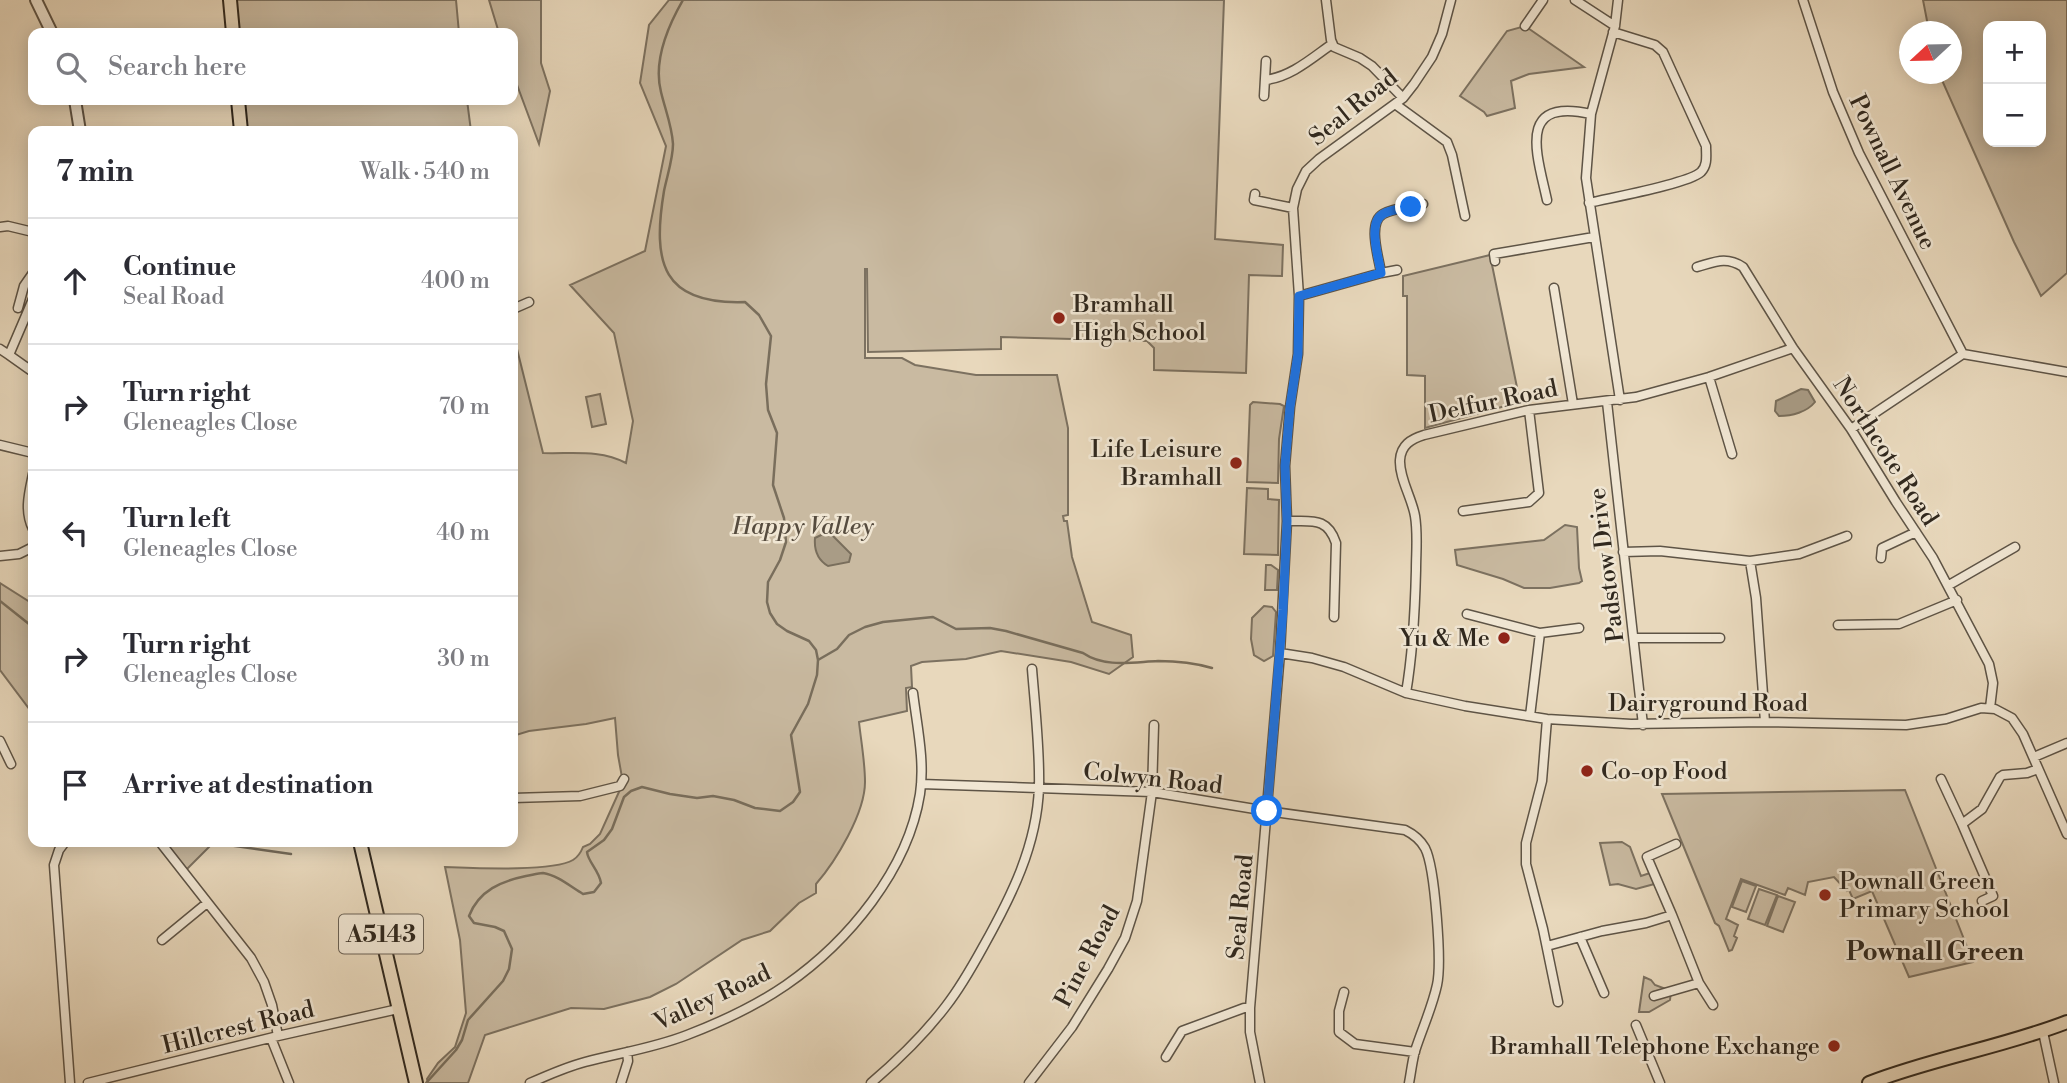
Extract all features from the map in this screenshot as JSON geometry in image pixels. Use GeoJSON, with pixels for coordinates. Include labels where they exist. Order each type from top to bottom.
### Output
{"type":"FeatureCollection","features":[{"type":"Feature","properties":{"kind":"main road"},"geometry":{"type":"LineString","coordinates":[[230,0],[233,28]]}},
{"type":"Feature","properties":{"kind":"main road"},"geometry":{"type":"LineString","coordinates":[[238,105],[241,126]]}},
{"type":"Feature","properties":{"kind":"main road","name":"A5143"},"geometry":{"type":"LineString","coordinates":[[361,847],[415,1080]]}},
{"type":"Feature","properties":{"kind":"main road"},"geometry":{"type":"LineString","coordinates":[[1869,1083],[1895,1073],[2043,1032],[2067,1022]]}},
{"type":"Feature","properties":{"kind":"street"},"geometry":{"type":"LineString","coordinates":[[36,0],[50,28]]}},
{"type":"Feature","properties":{"kind":"street"},"geometry":{"type":"LineString","coordinates":[[1326,0],[1332,44],[1336,49],[1360,58],[1372,66],[1403,98]]}},
{"type":"Feature","properties":{"kind":"street","name":"Seal Road"},"geometry":{"type":"LineString","coordinates":[[1260,1083],[1250,1032],[1250,1008],[1280,653],[1287,521],[1285,466],[1298,354],[1299,296],[1293,208],[1297,189],[1306,171],[1318,159],[1403,98],[1432,57],[1442,34],[1451,0]]}},
{"type":"Feature","properties":{"kind":"street"},"geometry":{"type":"LineString","coordinates":[[1525,26],[1543,0]]}},
{"type":"Feature","properties":{"kind":"street"},"geometry":{"type":"LineString","coordinates":[[1575,0],[1614,29],[1655,45],[1662,52],[1706,146],[1706,162],[1701,172],[1676,183],[1589,203]]}},
{"type":"Feature","properties":{"kind":"street"},"geometry":{"type":"LineString","coordinates":[[1618,0],[1614,29],[1591,114],[1586,178],[1620,400]]}},
{"type":"Feature","properties":{"kind":"street","name":"Pownall Avenue"},"geometry":{"type":"LineString","coordinates":[[1803,0],[1833,92],[1859,153],[1964,354]]}},
{"type":"Feature","properties":{"kind":"street"},"geometry":{"type":"LineString","coordinates":[[1265,80],[1292,72],[1332,44]]}},
{"type":"Feature","properties":{"kind":"street"},"geometry":{"type":"LineString","coordinates":[[1264,96],[1266,61]]}},
{"type":"Feature","properties":{"kind":"street"},"geometry":{"type":"LineString","coordinates":[[1395,104],[1447,142],[1465,216]]}},
{"type":"Feature","properties":{"kind":"street"},"geometry":{"type":"LineString","coordinates":[[76,105],[79,126]]}},
{"type":"Feature","properties":{"kind":"street"},"geometry":{"type":"LineString","coordinates":[[1547,200],[1537,149],[1536,137],[1540,123],[1556,111],[1570,110],[1591,114]]}},
{"type":"Feature","properties":{"kind":"street"},"geometry":{"type":"LineString","coordinates":[[1255,194],[1254,200],[1293,208]]}},
{"type":"Feature","properties":{"kind":"street"},"geometry":{"type":"LineString","coordinates":[[1381,273],[1374,229],[1376,220],[1384,213],[1423,204]]}},
{"type":"Feature","properties":{"kind":"street"},"geometry":{"type":"LineString","coordinates":[[0,227],[28,231]]}},
{"type":"Feature","properties":{"kind":"street"},"geometry":{"type":"LineString","coordinates":[[1495,261],[1494,254],[1594,237]]}},
{"type":"Feature","properties":{"kind":"street","name":"Northcote Road"},"geometry":{"type":"LineString","coordinates":[[1697,267],[1723,260],[1734,261],[1743,267],[1793,348],[1851,429],[1949,584],[1989,664],[1993,683],[1990,708]]}},
{"type":"Feature","properties":{"kind":"street"},"geometry":{"type":"LineString","coordinates":[[1299,296],[1397,270]]}},
{"type":"Feature","properties":{"kind":"street"},"geometry":{"type":"LineString","coordinates":[[18,308],[28,280]]}},
{"type":"Feature","properties":{"kind":"street"},"geometry":{"type":"LineString","coordinates":[[1542,296],[1554,291],[1573,404]]}},
{"type":"Feature","properties":{"kind":"street"},"geometry":{"type":"LineString","coordinates":[[518,307],[528,302]]}},
{"type":"Feature","properties":{"kind":"street"},"geometry":{"type":"LineString","coordinates":[[9,355],[28,311]]}},
{"type":"Feature","properties":{"kind":"street","name":"Delfur Road"},"geometry":{"type":"LineString","coordinates":[[1406,693],[1415,625],[1417,534],[1415,516],[1399,462],[1406,443],[1529,410],[1620,400],[1709,377],[1793,348]]}},
{"type":"Feature","properties":{"kind":"street"},"geometry":{"type":"LineString","coordinates":[[0,349],[28,368]]}},
{"type":"Feature","properties":{"kind":"street"},"geometry":{"type":"LineString","coordinates":[[1851,429],[1964,354],[2067,372]]}},
{"type":"Feature","properties":{"kind":"street"},"geometry":{"type":"LineString","coordinates":[[1709,377],[1732,454]]}},
{"type":"Feature","properties":{"kind":"street","name":"Padstow Drive"},"geometry":{"type":"LineString","coordinates":[[1607,401],[1643,725]]}},
{"type":"Feature","properties":{"kind":"street"},"geometry":{"type":"LineString","coordinates":[[1464,511],[1529,502],[1539,493],[1529,410]]}},
{"type":"Feature","properties":{"kind":"street"},"geometry":{"type":"LineString","coordinates":[[0,445],[28,452]]}},
{"type":"Feature","properties":{"kind":"street"},"geometry":{"type":"LineString","coordinates":[[1287,521],[1322,523],[1329,527],[1334,535],[1334,617]]}},
{"type":"Feature","properties":{"kind":"street"},"geometry":{"type":"LineString","coordinates":[[1881,558],[1882,548],[1916,531]]}},
{"type":"Feature","properties":{"kind":"street"},"geometry":{"type":"LineString","coordinates":[[1623,552],[1660,551],[1750,561],[1799,554],[1847,536]]}},
{"type":"Feature","properties":{"kind":"street"},"geometry":{"type":"LineString","coordinates":[[1949,584],[2015,547]]}},
{"type":"Feature","properties":{"kind":"street"},"geometry":{"type":"LineString","coordinates":[[0,556],[19,554],[28,550]]}},
{"type":"Feature","properties":{"kind":"street"},"geometry":{"type":"LineString","coordinates":[[1750,561],[1756,598],[1765,722]]}},
{"type":"Feature","properties":{"kind":"street"},"geometry":{"type":"LineString","coordinates":[[1838,625],[1899,624],[1957,600]]}},
{"type":"Feature","properties":{"kind":"street"},"geometry":{"type":"LineString","coordinates":[[1467,614],[1540,633],[1579,628]]}},
{"type":"Feature","properties":{"kind":"street"},"geometry":{"type":"LineString","coordinates":[[1530,716],[1540,633]]}},
{"type":"Feature","properties":{"kind":"street"},"geometry":{"type":"LineString","coordinates":[[1634,638],[1720,638]]}},
{"type":"Feature","properties":{"kind":"street","name":"Dairyground Road"},"geometry":{"type":"LineString","coordinates":[[1280,653],[1344,667],[1406,693],[1547,719],[1643,725],[1765,722],[1906,725],[1990,708]]}},
{"type":"Feature","properties":{"kind":"street"},"geometry":{"type":"LineString","coordinates":[[871,1083],[921,1036],[947,1005],[1003,911],[1025,862],[1031,844],[1039,787],[1032,669]]}},
{"type":"Feature","properties":{"kind":"street","name":"Valley Road"},"geometry":{"type":"LineString","coordinates":[[530,1083],[581,1063],[662,1044],[687,1035],[752,1005],[787,984],[832,945],[864,911],[899,858],[911,829],[921,784],[914,693]]}},
{"type":"Feature","properties":{"kind":"street"},"geometry":{"type":"LineString","coordinates":[[1990,708],[2012,718],[2022,734],[2067,834]]}},
{"type":"Feature","properties":{"kind":"street"},"geometry":{"type":"LineString","coordinates":[[1547,719],[1542,781],[1526,844],[1526,864],[1559,1002]]}},
{"type":"Feature","properties":{"kind":"street","name":"Pine Road"},"geometry":{"type":"LineString","coordinates":[[1029,1083],[1072,1027],[1125,938],[1137,901],[1152,792],[1154,724]]}},
{"type":"Feature","properties":{"kind":"street"},"geometry":{"type":"LineString","coordinates":[[0,741],[10,764]]}},
{"type":"Feature","properties":{"kind":"street"},"geometry":{"type":"LineString","coordinates":[[2034,757],[2067,743]]}},
{"type":"Feature","properties":{"kind":"street"},"geometry":{"type":"LineString","coordinates":[[1962,824],[1982,809],[1997,779],[2003,775],[2038,769]]}},
{"type":"Feature","properties":{"kind":"street"},"geometry":{"type":"LineString","coordinates":[[518,798],[580,796],[620,786],[624,779]]}},
{"type":"Feature","properties":{"kind":"street"},"geometry":{"type":"LineString","coordinates":[[1941,779],[1993,896],[1982,901]]}},
{"type":"Feature","properties":{"kind":"street","name":"Colwyn Road"},"geometry":{"type":"LineString","coordinates":[[921,784],[1152,792],[1405,830],[1415,836],[1423,844],[1427,854],[1435,887],[1438,981],[1415,1052],[1409,1083]]}},
{"type":"Feature","properties":{"kind":"street"},"geometry":{"type":"LineString","coordinates":[[1676,844],[1647,857],[1699,983],[1713,1005]]}},
{"type":"Feature","properties":{"kind":"street"},"geometry":{"type":"LineString","coordinates":[[61,847],[54,865],[70,1083]]}},
{"type":"Feature","properties":{"kind":"street"},"geometry":{"type":"LineString","coordinates":[[164,847],[251,958],[264,982],[272,1005],[274,1037],[289,1083]]}},
{"type":"Feature","properties":{"kind":"street"},"geometry":{"type":"LineString","coordinates":[[162,940],[207,903]]}},
{"type":"Feature","properties":{"kind":"street"},"geometry":{"type":"LineString","coordinates":[[1547,946],[1672,915]]}},
{"type":"Feature","properties":{"kind":"street"},"geometry":{"type":"LineString","coordinates":[[1580,937],[1604,993]]}},
{"type":"Feature","properties":{"kind":"street"},"geometry":{"type":"LineString","coordinates":[[1654,996],[1699,983]]}},
{"type":"Feature","properties":{"kind":"street"},"geometry":{"type":"LineString","coordinates":[[1344,992],[1339,1011],[1339,1032],[1355,1044],[1415,1052]]}},
{"type":"Feature","properties":{"kind":"street"},"geometry":{"type":"LineString","coordinates":[[1166,1057],[1182,1031],[1250,1008]]}},
{"type":"Feature","properties":{"kind":"street","name":"Hillcrest Road"},"geometry":{"type":"LineString","coordinates":[[88,1083],[398,1009]]}},
{"type":"Feature","properties":{"kind":"street"},"geometry":{"type":"LineString","coordinates":[[1636,1025],[1660,1083]]}},
{"type":"Feature","properties":{"kind":"street"},"geometry":{"type":"LineString","coordinates":[[2043,1032],[2053,1083]]}},
{"type":"Feature","properties":{"kind":"street"},"geometry":{"type":"LineString","coordinates":[[621,1083],[628,1062],[627,1052]]}},
{"type":"Feature","properties":{"kind":"green space"},"geometry":{"type":"Polygon","coordinates":[[[230,0],[456,0],[459,28],[233,28],[230,0]]]}},
{"type":"Feature","properties":{"kind":"green space"},"geometry":{"type":"Polygon","coordinates":[[[489,0],[541,0],[541,63],[550,91],[539,144],[518,87],[518,28],[497,28],[489,0]]]}},
{"type":"Feature","properties":{"kind":"green space","name":"Happy Valley"},"geometry":{"type":"Polygon","coordinates":[[[669,0],[1224,0],[1215,239],[1283,245],[1282,276],[1249,275],[1246,373],[1154,370],[1154,348],[1147,341],[1001,337],[1001,349],[868,352],[865,269],[865,358],[902,358],[915,365],[976,375],[1057,375],[1068,428],[1068,515],[1063,516],[1064,521],[1067,521],[1072,557],[1092,622],[1131,635],[1133,657],[1109,674],[1071,662],[1001,651],[966,659],[922,662],[911,666],[912,687],[906,688],[907,711],[859,722],[864,794],[855,822],[832,863],[816,884],[816,893],[799,903],[770,931],[742,940],[676,984],[650,997],[604,1009],[571,1008],[485,1035],[468,1083],[428,1083],[427,1079],[438,1063],[455,1047],[466,1013],[460,940],[445,867],[531,868],[573,860],[583,847],[600,834],[623,783],[615,718],[518,734],[518,353],[543,453],[596,454],[626,463],[633,421],[614,333],[570,285],[645,251],[666,146],[640,83],[649,25],[669,0]]]}},
{"type":"Feature","properties":{"kind":"green space"},"geometry":{"type":"Polygon","coordinates":[[[1923,0],[2067,0],[2067,273],[2041,296],[1944,84],[1962,84],[1962,21],[1927,21],[1923,0]]]}},
{"type":"Feature","properties":{"kind":"green space"},"geometry":{"type":"Polygon","coordinates":[[[1525,26],[1584,67],[1529,74],[1511,81],[1515,108],[1487,116],[1460,96],[1507,31],[1525,26]]]}},
{"type":"Feature","properties":{"kind":"green space"},"geometry":{"type":"Polygon","coordinates":[[[238,105],[468,105],[470,126],[241,126],[238,105]]]}},
{"type":"Feature","properties":{"kind":"green space"},"geometry":{"type":"Polygon","coordinates":[[[1490,255],[1520,402],[1425,428],[1425,376],[1407,375],[1407,296],[1403,296],[1403,276],[1490,255]]]}},
{"type":"Feature","properties":{"kind":"green space"},"geometry":{"type":"Polygon","coordinates":[[[600,394],[606,424],[592,427],[586,397],[600,394]]]}},
{"type":"Feature","properties":{"kind":"green space"},"geometry":{"type":"Polygon","coordinates":[[[1253,402],[1284,406],[1279,439],[1278,483],[1247,482],[1250,405],[1253,402]]]}},
{"type":"Feature","properties":{"kind":"green space"},"geometry":{"type":"Polygon","coordinates":[[[1247,488],[1268,489],[1268,499],[1279,500],[1278,555],[1244,554],[1247,488]]]}},
{"type":"Feature","properties":{"kind":"green space"},"geometry":{"type":"Polygon","coordinates":[[[1565,525],[1577,527],[1582,581],[1579,583],[1550,588],[1524,588],[1457,565],[1455,550],[1544,540],[1565,525]]]}},
{"type":"Feature","properties":{"kind":"green space"},"geometry":{"type":"Polygon","coordinates":[[[1266,565],[1278,570],[1277,590],[1265,590],[1266,565]]]}},
{"type":"Feature","properties":{"kind":"green space"},"geometry":{"type":"Polygon","coordinates":[[[0,583],[28,601],[28,707],[0,670],[0,583]]]}},
{"type":"Feature","properties":{"kind":"green space"},"geometry":{"type":"Polygon","coordinates":[[[1264,606],[1272,607],[1276,612],[1273,656],[1264,661],[1254,655],[1251,639],[1252,618],[1264,606]]]}},
{"type":"Feature","properties":{"kind":"green space","name":"Pownall Green Primary School"},"geometry":{"type":"Polygon","coordinates":[[[1905,790],[1973,962],[1909,977],[1872,891],[1853,899],[1849,890],[1834,877],[1808,882],[1805,895],[1788,888],[1785,895],[1741,879],[1726,919],[1738,925],[1734,936],[1737,938],[1729,951],[1662,794],[1905,790]]]}},
{"type":"Feature","properties":{"kind":"green space"},"geometry":{"type":"Polygon","coordinates":[[[1622,842],[1630,847],[1641,876],[1653,872],[1658,883],[1636,889],[1618,884],[1610,885],[1600,843],[1622,842]]]}},
{"type":"Feature","properties":{"kind":"green space"},"geometry":{"type":"Polygon","coordinates":[[[164,847],[209,847],[184,872],[164,847]]]}},
{"type":"Feature","properties":{"kind":"green space"},"geometry":{"type":"Polygon","coordinates":[[[1742,881],[1756,886],[1746,912],[1732,907],[1742,881]]]}},
{"type":"Feature","properties":{"kind":"green space"},"geometry":{"type":"Polygon","coordinates":[[[1759,889],[1777,895],[1765,925],[1748,919],[1759,889]]]}},
{"type":"Feature","properties":{"kind":"green space"},"geometry":{"type":"Polygon","coordinates":[[[1778,896],[1795,902],[1783,932],[1767,926],[1778,896]]]}},
{"type":"Feature","properties":{"kind":"green space"},"geometry":{"type":"Polygon","coordinates":[[[1644,977],[1671,991],[1670,1000],[1649,1012],[1639,1012],[1644,977]]]}},
{"type":"Feature","properties":{"kind":"shaded area"},"geometry":{"type":"Polygon","coordinates":[[[1801,389],[1808,390],[1815,402],[1799,413],[1779,416],[1775,411],[1776,401],[1801,389]]]}},
{"type":"Feature","properties":{"kind":"shaded area"},"geometry":{"type":"Polygon","coordinates":[[[823,534],[832,535],[851,554],[849,562],[828,566],[819,558],[815,538],[823,534]]]}},
{"type":"Feature","properties":{"kind":"waterway"},"geometry":{"type":"LineString","coordinates":[[426,1083],[456,1050],[468,1020],[503,981],[509,969],[512,949],[504,931],[474,923],[469,916],[485,893],[508,881],[543,873],[559,879],[583,894],[594,892],[601,883],[587,852],[604,840],[612,829],[624,797],[642,787],[697,798],[713,796],[755,808],[780,811],[793,802],[800,792],[791,735],[808,704],[817,675],[818,660],[816,650],[809,641],[777,624],[767,602],[768,582],[786,542],[784,518],[773,485],[777,433],[768,410],[766,384],[771,336],[759,315],[745,302],[717,301],[696,296],[680,287],[669,275],[662,259],[661,217],[673,144],[661,92],[659,68],[667,32],[683,0]]}},
{"type":"Feature","properties":{"kind":"waterway"},"geometry":{"type":"LineString","coordinates":[[0,601],[28,623]]}},
{"type":"Feature","properties":{"kind":"waterway"},"geometry":{"type":"LineString","coordinates":[[818,660],[837,649],[849,635],[865,627],[883,622],[933,617],[956,629],[990,628],[1006,631],[1083,653],[1100,661],[1171,661],[1212,668]]}},
{"type":"Feature","properties":{"kind":"waterway"},"geometry":{"type":"LineString","coordinates":[[242,847],[291,854]]}},
{"type":"Feature","properties":{"kind":"place","name":"Bramhall High School"},"geometry":{"type":"Point","coordinates":[1059,318]}},
{"type":"Feature","properties":{"kind":"place","name":"Life Leisure Bramhall"},"geometry":{"type":"Point","coordinates":[1236,463]}},
{"type":"Feature","properties":{"kind":"place","name":"Yu & Me"},"geometry":{"type":"Point","coordinates":[1504,638]}},
{"type":"Feature","properties":{"kind":"place","name":"Co-op Food"},"geometry":{"type":"Point","coordinates":[1587,771]}},
{"type":"Feature","properties":{"kind":"place","name":"Pownall Green Primary School"},"geometry":{"type":"Point","coordinates":[1825,895]}},
{"type":"Feature","properties":{"kind":"place","name":"Bramhall Telephone Exchange"},"geometry":{"type":"Point","coordinates":[1834,1046]}},
{"type":"Feature","properties":{"kind":"district","name":"Pownall Green"},"geometry":{"type":"Point","coordinates":[1935,951]}},
{"type":"Feature","properties":{"kind":"route"},"geometry":{"type":"LineString","coordinates":[[1267,811],[1283,610],[1287,521],[1285,466],[1298,354],[1299,296],[1381,273],[1374,229],[1376,220],[1384,213],[1411,207]]}}]}
